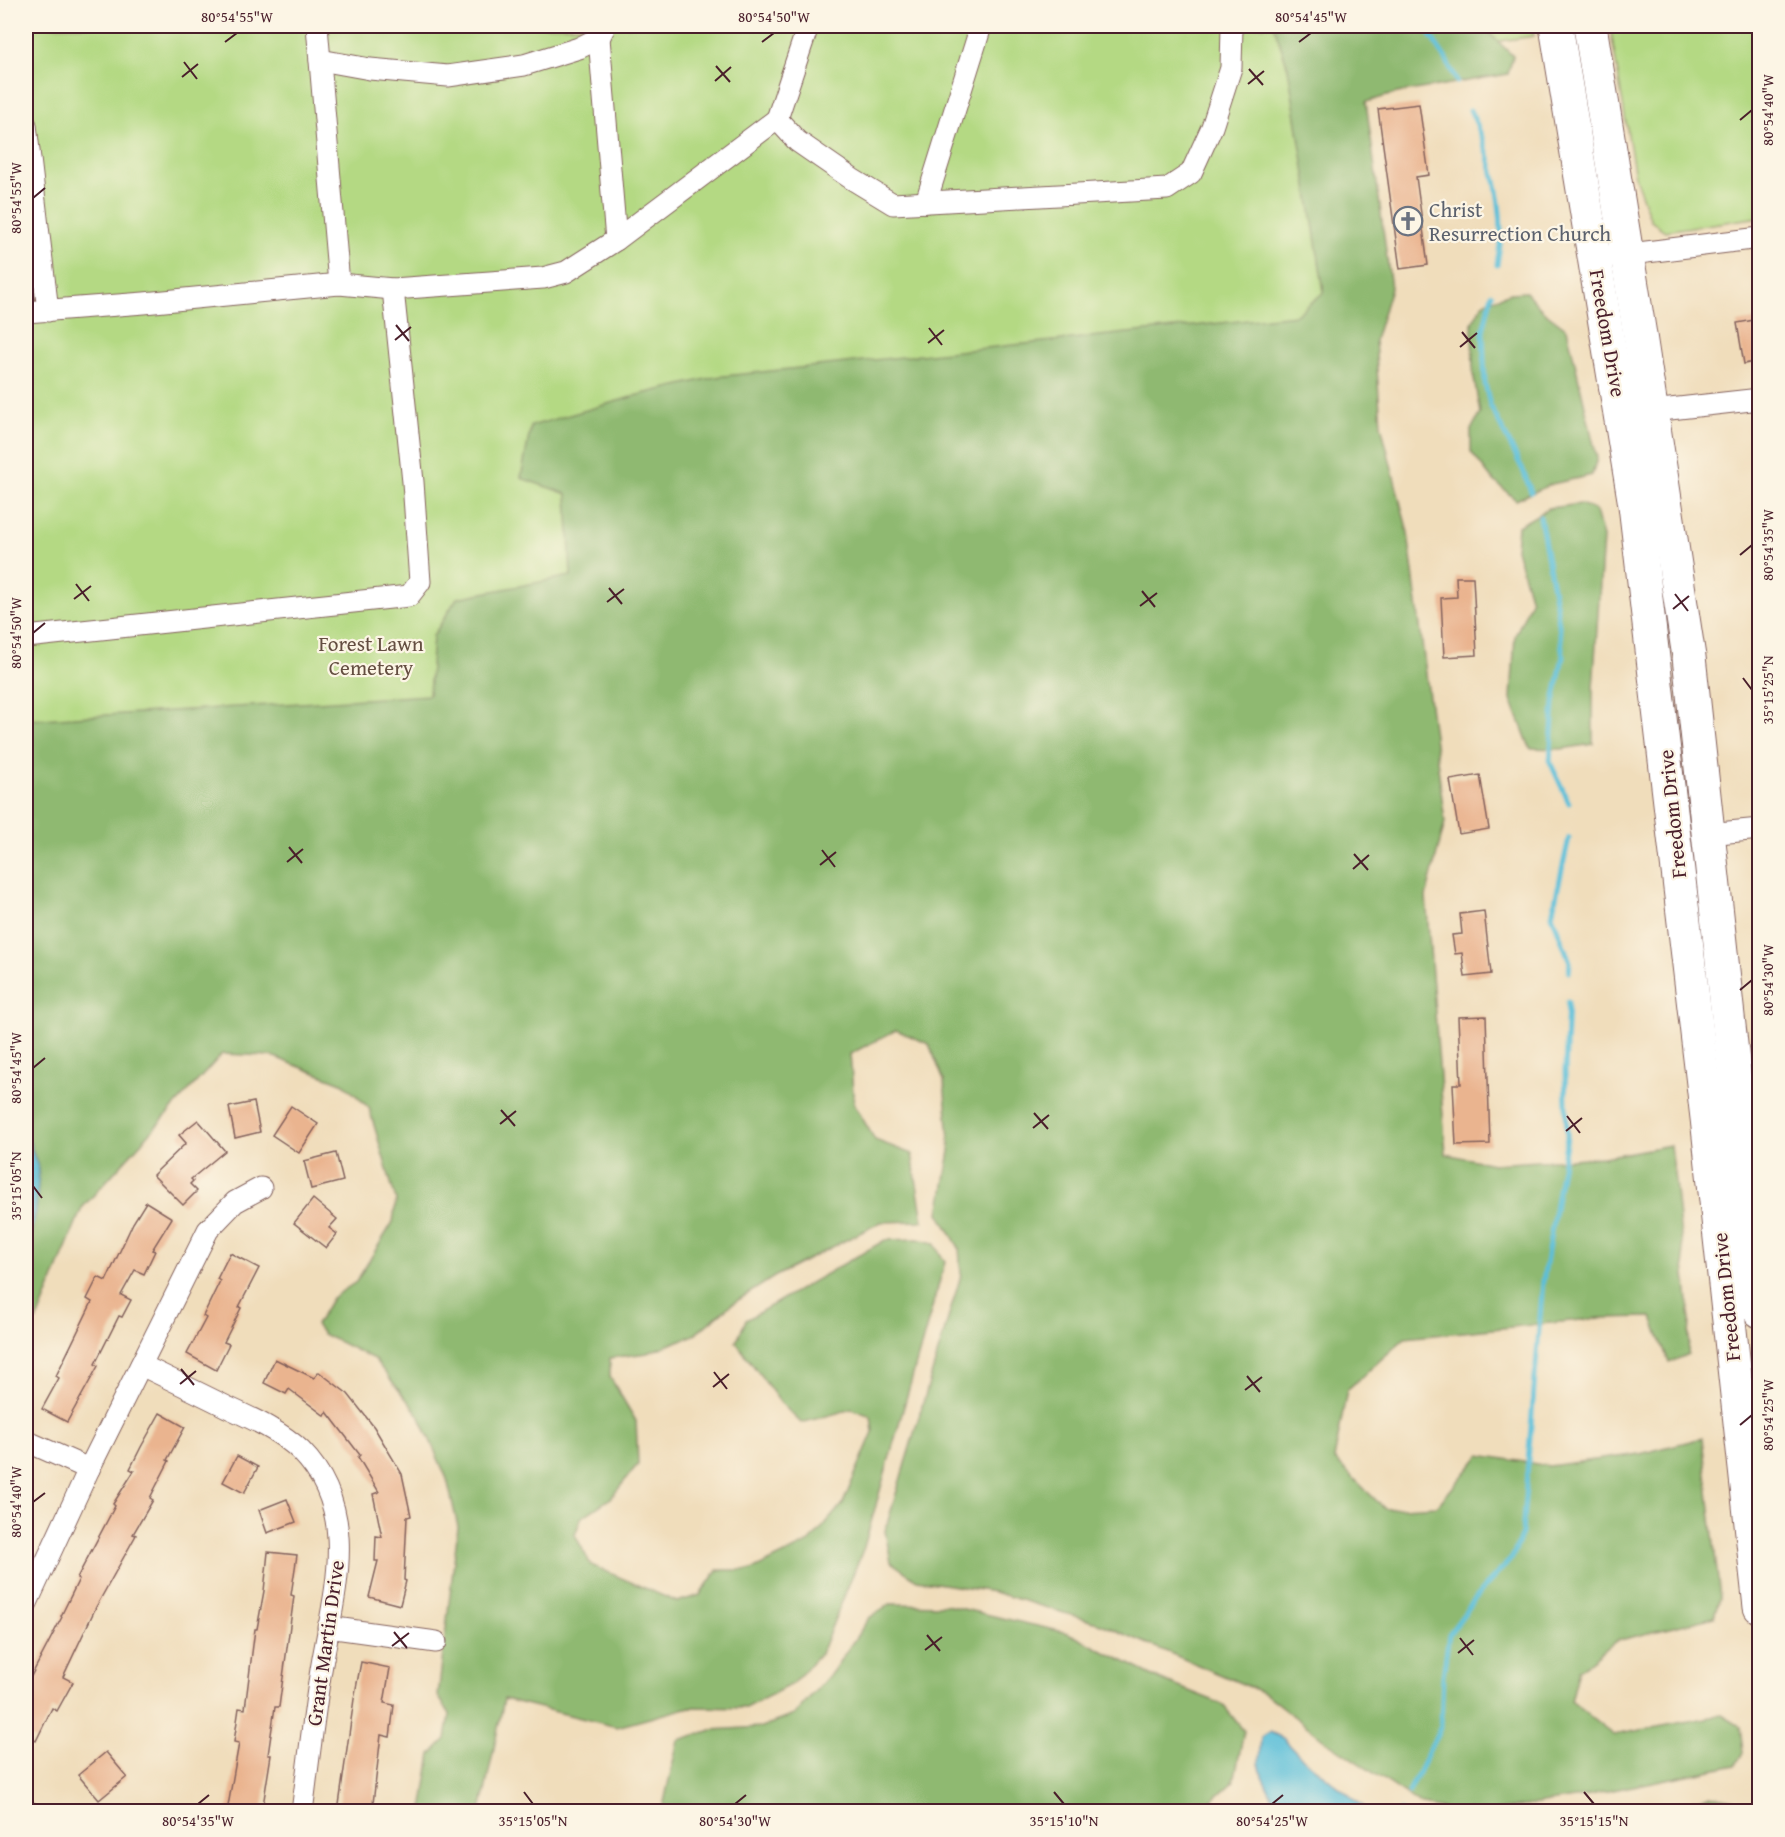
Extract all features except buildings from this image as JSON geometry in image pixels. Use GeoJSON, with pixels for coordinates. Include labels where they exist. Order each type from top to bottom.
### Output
{"type":"FeatureCollection","features":[{"type":"Feature","properties":{"kind":"main road","name":"Freedom Drive"},"geometry":{"type":"LineString","coordinates":[[1556,26],[1611,256],[1652,411],[1689,657],[1708,834],[1752,1311],[1760,1607]]}},
{"type":"Feature","properties":{"kind":"main road","name":"Freedom Drive"},"geometry":{"type":"LineString","coordinates":[[1590,26],[1640,541],[1669,783],[1752,1311]]}},
{"type":"Feature","properties":{"kind":"street"},"geometry":{"type":"LineString","coordinates":[[317,26],[339,284]]}},
{"type":"Feature","properties":{"kind":"street"},"geometry":{"type":"LineString","coordinates":[[26,312],[339,284],[393,289],[543,278],[566,273],[616,240],[777,119],[808,26]]}},
{"type":"Feature","properties":{"kind":"street"},"geometry":{"type":"LineString","coordinates":[[926,202],[981,26]]}},
{"type":"Feature","properties":{"kind":"street"},"geometry":{"type":"LineString","coordinates":[[777,119],[797,141],[893,204],[1167,189],[1191,173],[1212,127],[1231,68],[1232,26]]}},
{"type":"Feature","properties":{"kind":"street"},"geometry":{"type":"LineString","coordinates":[[320,60],[370,69],[448,76],[524,65],[579,48],[602,32]]}},
{"type":"Feature","properties":{"kind":"street"},"geometry":{"type":"LineString","coordinates":[[602,32],[616,240]]}},
{"type":"Feature","properties":{"kind":"street"},"geometry":{"type":"LineString","coordinates":[[26,125],[48,311]]}},
{"type":"Feature","properties":{"kind":"street"},"geometry":{"type":"LineString","coordinates":[[1611,256],[1760,238]]}},
{"type":"Feature","properties":{"kind":"street"},"geometry":{"type":"LineString","coordinates":[[26,637],[409,596],[420,582],[413,482],[393,289]]}},
{"type":"Feature","properties":{"kind":"street"},"geometry":{"type":"LineString","coordinates":[[1652,411],[1760,399]]}},
{"type":"Feature","properties":{"kind":"street"},"geometry":{"type":"LineString","coordinates":[[1708,834],[1760,829]]}},
{"type":"Feature","properties":{"kind":"street"},"geometry":{"type":"LineString","coordinates":[[26,1605],[89,1469],[208,1230],[235,1202],[261,1188]]}},
{"type":"Feature","properties":{"kind":"street","name":"Grant Martin Drive"},"geometry":{"type":"LineString","coordinates":[[141,1365],[262,1423],[300,1450],[320,1473],[332,1496],[338,1525],[340,1563],[328,1627],[302,1812]]}},
{"type":"Feature","properties":{"kind":"street"},"geometry":{"type":"LineString","coordinates":[[26,1441],[89,1469]]}},
{"type":"Feature","properties":{"kind":"street"},"geometry":{"type":"LineString","coordinates":[[328,1627],[436,1641]]}},
{"type":"Feature","properties":{"kind":"green space","name":"Forest Lawn Cemetery"},"geometry":{"type":"Polygon","coordinates":[[[26,26],[1532,26],[1534,36],[1333,65],[1368,348],[749,1036],[26,985],[26,26]]]}},
{"type":"Feature","properties":{"kind":"green space"},"geometry":{"type":"Polygon","coordinates":[[[1274,26],[1482,26],[1513,56],[1508,74],[1397,93],[1366,102],[1391,288],[1375,340],[1381,425],[1408,533],[1445,822],[1426,897],[1446,1154],[1493,1164],[1604,1157],[1671,1145],[1690,1320],[1688,1354],[1669,1363],[1652,1317],[1600,1318],[1405,1338],[1347,1390],[1334,1459],[1385,1509],[1437,1506],[1480,1455],[1549,1466],[1640,1454],[1702,1438],[1720,1598],[1715,1617],[1616,1641],[1579,1670],[1571,1701],[1614,1735],[1722,1715],[1740,1726],[1743,1752],[1736,1765],[1574,1798],[1493,1811],[1453,1811],[1422,1805],[1327,1742],[1264,1693],[1101,1624],[994,1592],[917,1580],[891,1562],[885,1531],[961,1275],[959,1248],[939,1213],[950,1151],[944,1081],[929,1044],[896,1030],[850,1054],[854,1104],[875,1140],[912,1154],[923,1221],[881,1222],[774,1277],[732,1304],[694,1335],[647,1353],[610,1358],[610,1377],[636,1421],[638,1464],[611,1498],[581,1518],[575,1535],[591,1565],[677,1602],[700,1595],[717,1570],[752,1570],[810,1542],[843,1503],[873,1432],[871,1416],[852,1409],[801,1423],[780,1402],[736,1342],[746,1320],[885,1240],[918,1239],[934,1243],[945,1262],[864,1547],[821,1653],[792,1684],[746,1708],[690,1707],[617,1727],[504,1699],[481,1811],[422,1811],[431,1754],[446,1739],[450,1714],[438,1696],[458,1527],[447,1479],[419,1415],[374,1359],[323,1334],[316,1325],[332,1298],[356,1282],[393,1222],[396,1200],[369,1108],[344,1084],[272,1056],[222,1054],[82,1208],[37,1320],[26,1321],[26,1252],[39,1170],[26,1133],[26,720],[429,695],[433,636],[457,598],[571,576],[567,494],[521,478],[531,426],[642,394],[715,377],[1296,315],[1324,292],[1288,68],[1274,26]]]}},
{"type":"Feature","properties":{"kind":"green space"},"geometry":{"type":"Polygon","coordinates":[[[1610,26],[1759,26],[1759,217],[1665,231],[1651,221],[1635,177],[1610,26]]]}},
{"type":"Feature","properties":{"kind":"green space"},"geometry":{"type":"Polygon","coordinates":[[[1526,292],[1542,310],[1567,329],[1597,458],[1592,475],[1552,484],[1516,500],[1491,478],[1471,452],[1471,430],[1480,413],[1473,373],[1472,323],[1484,302],[1511,293],[1526,292]]]}},
{"type":"Feature","properties":{"kind":"green space"},"geometry":{"type":"Polygon","coordinates":[[[1581,504],[1596,511],[1603,537],[1593,689],[1593,744],[1561,749],[1530,748],[1511,699],[1515,636],[1531,601],[1516,549],[1518,526],[1549,508],[1581,504]]]}},
{"type":"Feature","properties":{"kind":"green space"},"geometry":{"type":"Polygon","coordinates":[[[890,1604],[946,1605],[1068,1633],[1161,1680],[1222,1704],[1244,1731],[1234,1781],[1200,1811],[662,1811],[678,1740],[712,1730],[761,1727],[794,1715],[833,1671],[869,1618],[890,1604]]]}},
{"type":"Feature","properties":{"kind":"green space"},"geometry":{"type":"Polygon","coordinates":[[[1709,1796],[1734,1800],[1737,1811],[1641,1811],[1709,1796]]]}},
{"type":"Feature","properties":{"kind":"water"},"geometry":{"type":"Polygon","coordinates":[[[26,1133],[39,1170],[36,1212],[26,1252],[26,1133]]]}},
{"type":"Feature","properties":{"kind":"water"},"geometry":{"type":"Polygon","coordinates":[[[1270,1732],[1283,1738],[1299,1755],[1369,1811],[1280,1811],[1262,1776],[1259,1762],[1261,1737],[1270,1732]]]}},
{"type":"Feature","properties":{"kind":"waterway"},"geometry":{"type":"LineString","coordinates":[[1424,26],[1446,59],[1457,82]]}},
{"type":"Feature","properties":{"kind":"waterway"},"geometry":{"type":"LineString","coordinates":[[1470,110],[1488,154],[1499,201],[1501,241],[1497,265]]}},
{"type":"Feature","properties":{"kind":"waterway"},"geometry":{"type":"LineString","coordinates":[[1492,294],[1483,331],[1485,384],[1490,405],[1523,470],[1531,492]]}},
{"type":"Feature","properties":{"kind":"waterway"},"geometry":{"type":"LineString","coordinates":[[1540,517],[1563,656],[1554,703],[1550,762],[1569,803]]}},
{"type":"Feature","properties":{"kind":"waterway"},"geometry":{"type":"LineString","coordinates":[[1569,838],[1552,915],[1570,962],[1569,972]]}},
{"type":"Feature","properties":{"kind":"waterway"},"geometry":{"type":"LineString","coordinates":[[1409,1792],[1441,1726],[1443,1676],[1449,1634],[1481,1591],[1512,1558],[1522,1534],[1543,1281],[1567,1137],[1565,1072],[1568,1001]]}},
{"type":"Feature","properties":{"kind":"place","name":"Christ Resurrection Church"},"geometry":{"type":"Point","coordinates":[1408,221]}}]}
